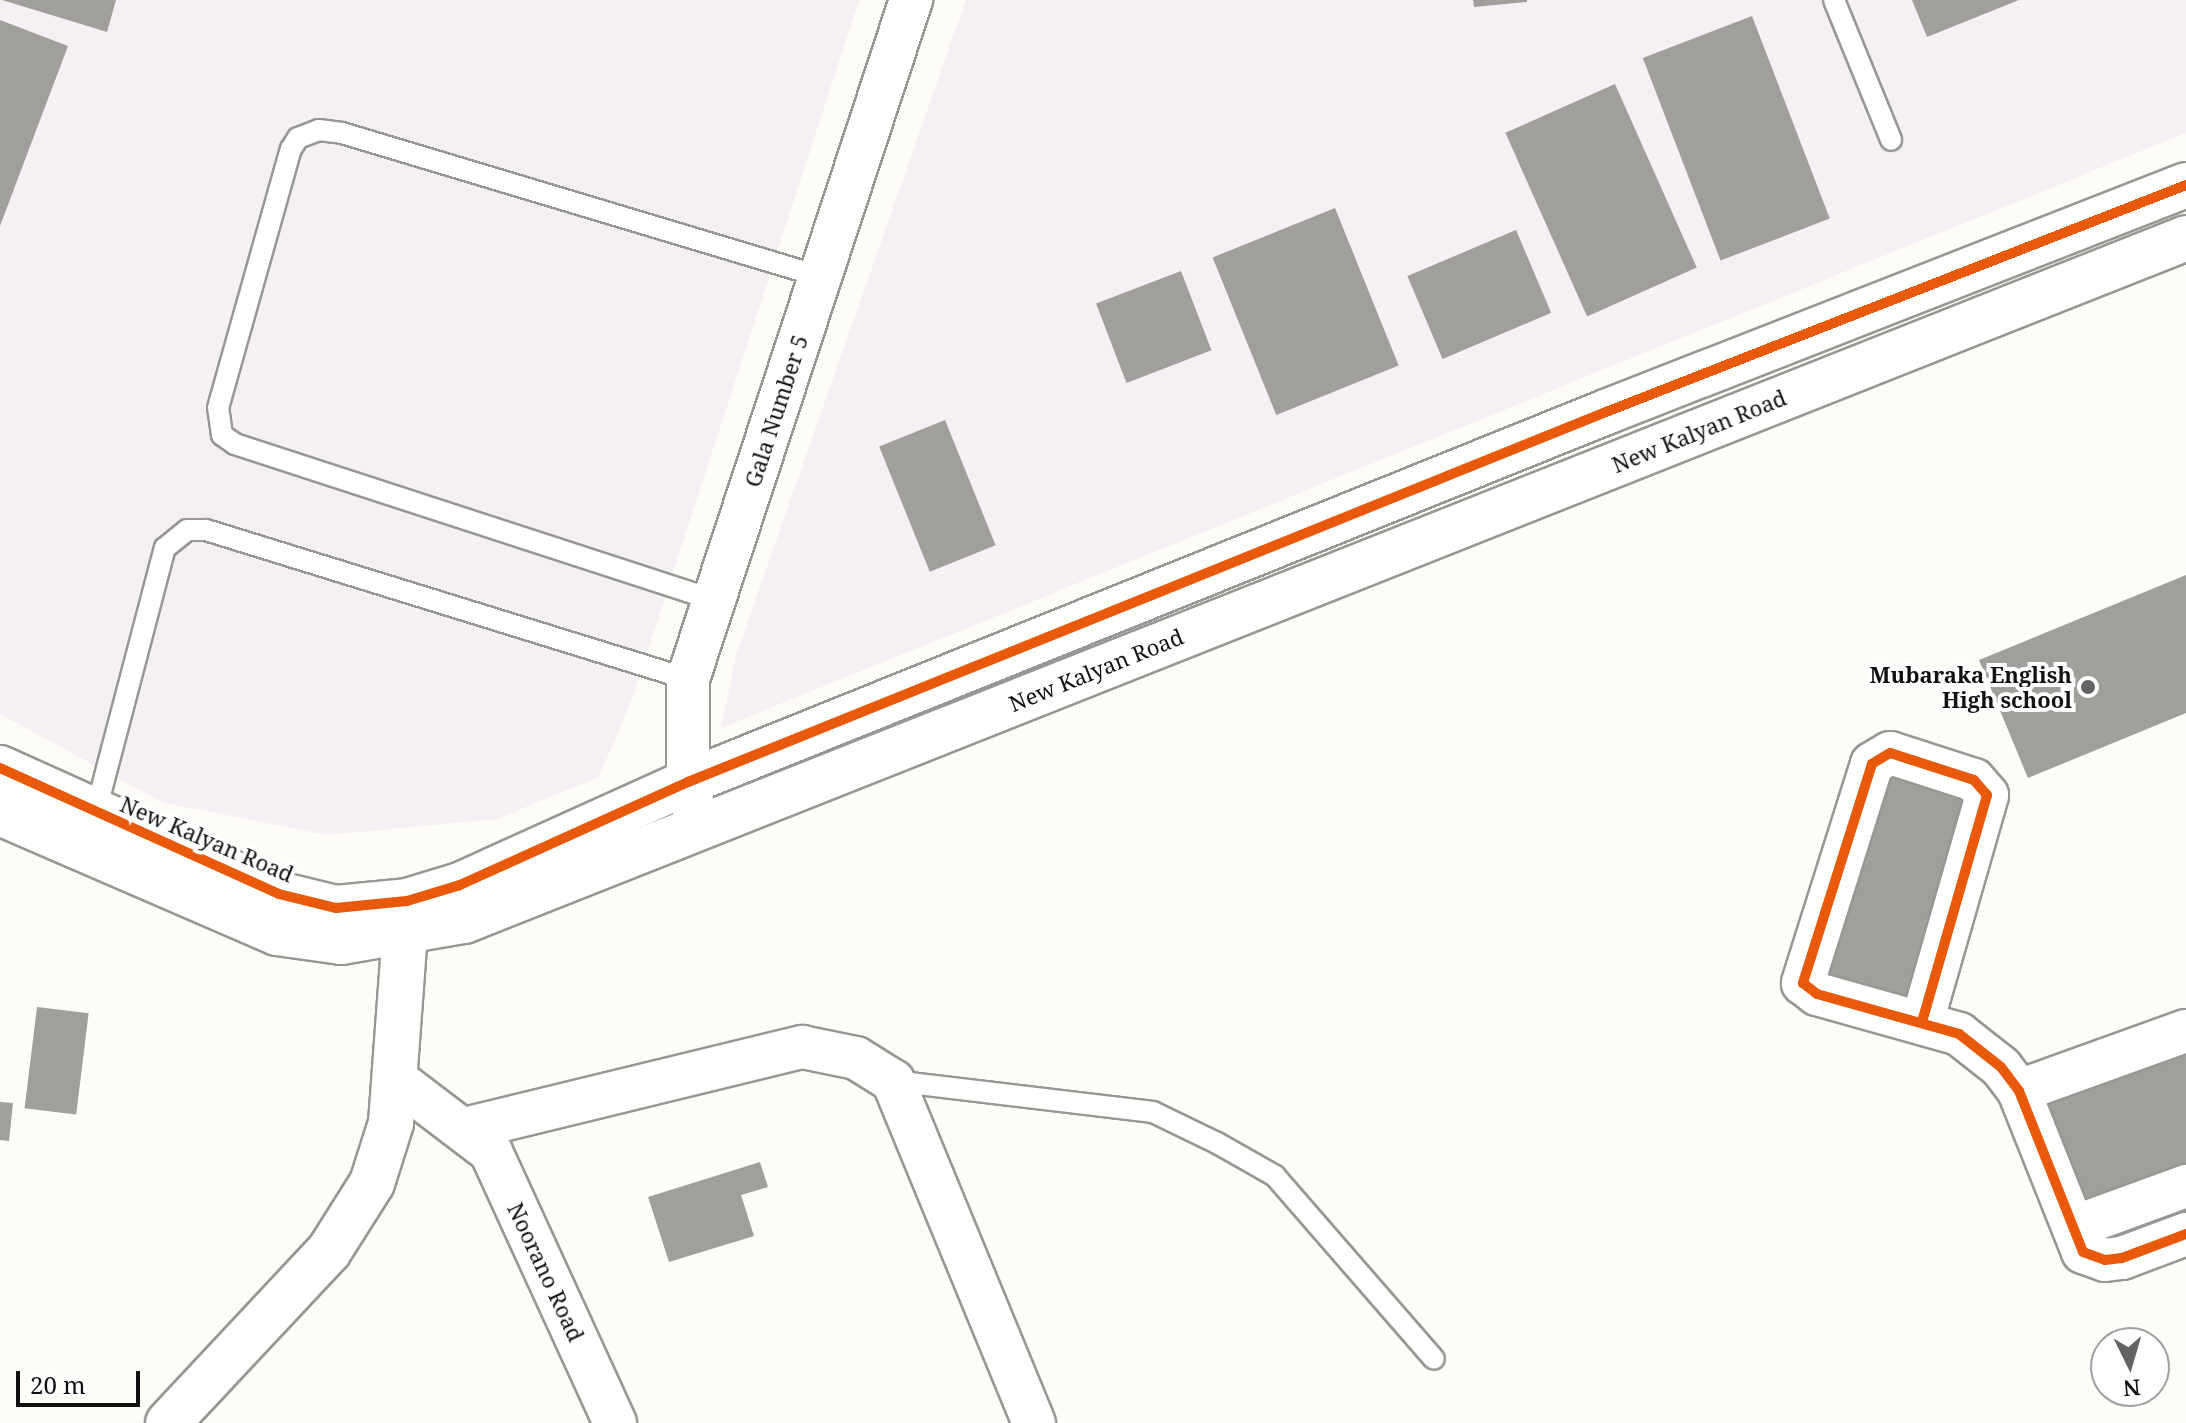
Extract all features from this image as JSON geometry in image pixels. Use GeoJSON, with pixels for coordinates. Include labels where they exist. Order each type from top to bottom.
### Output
{"type":"FeatureCollection","features":[{"type":"Feature","properties":{"kind":"street","name":"Gala Number 5"},"geometry":{"type":"LineString","coordinates":[[698,829],[688,782],[688,679],[911,0]]}},
{"type":"Feature","properties":{"kind":"street"},"geometry":{"type":"LineString","coordinates":[[168,1423],[329,1251],[372,1183],[391,1123],[406,918],[460,885],[688,782],[2186,185]]}},
{"type":"Feature","properties":{"kind":"street","name":"New Kalyan Road"},"geometry":{"type":"LineString","coordinates":[[0,768],[95,814],[279,894],[336,908],[406,918],[464,921],[2186,238]]}},
{"type":"Feature","properties":{"kind":"street"},"geometry":{"type":"LineString","coordinates":[[1922,1022],[1987,795],[1974,780],[1890,753],[1872,764],[1803,983],[1817,994],[1959,1034],[2001,1067],[2019,1091],[2083,1252],[2105,1260],[2186,1234]]}},
{"type":"Feature","properties":{"kind":"street","name":"New Kalyan Road"},"geometry":{"type":"LineString","coordinates":[[0,814],[277,933],[341,942],[406,918]]}},
{"type":"Feature","properties":{"kind":"street"},"geometry":{"type":"LineString","coordinates":[[2019,1091],[2186,1031]]}},
{"type":"Feature","properties":{"kind":"street"},"geometry":{"type":"LineString","coordinates":[[465,1129],[802,1047],[856,1058],[893,1081],[1034,1423]]}},
{"type":"Feature","properties":{"kind":"street","name":"Noorano Road"},"geometry":{"type":"LineString","coordinates":[[394,1078],[465,1129],[491,1152],[615,1423]]}},
{"type":"Feature","properties":{"kind":"street"},"geometry":{"type":"LineString","coordinates":[[2074,1227],[2186,1186]]}},
{"type":"Feature","properties":{"kind":"lane"},"geometry":{"type":"LineString","coordinates":[[1834,0],[1891,140]]}},
{"type":"Feature","properties":{"kind":"lane"},"geometry":{"type":"LineString","coordinates":[[714,600],[222,435],[218,408],[291,149],[298,138],[319,130],[342,133],[820,276]]}},
{"type":"Feature","properties":{"kind":"lane"},"geometry":{"type":"LineString","coordinates":[[95,814],[165,548],[187,530],[206,530],[688,679]]}},
{"type":"Feature","properties":{"kind":"lane"},"geometry":{"type":"LineString","coordinates":[[893,1081],[1153,1112],[1217,1143],[1275,1176],[1434,1359]]}},
{"type":"Feature","properties":{"kind":"shaded area"},"geometry":{"type":"Polygon","coordinates":[[[0,0],[859,0],[632,699],[599,777],[497,819],[327,835],[164,803],[0,714],[0,0]]]}},
{"type":"Feature","properties":{"kind":"shaded area"},"geometry":{"type":"Polygon","coordinates":[[[966,0],[2186,0],[2186,133],[721,728],[736,655],[966,0]]]}},
{"type":"Feature","properties":{"kind":"building"},"geometry":{"type":"Polygon","coordinates":[[[2,0],[116,0],[107,32],[2,0]]]}},
{"type":"Feature","properties":{"kind":"building"},"geometry":{"type":"Polygon","coordinates":[[[1473,0],[1527,0],[1527,2],[1474,7],[1473,0]]]}},
{"type":"Feature","properties":{"kind":"building"},"geometry":{"type":"Polygon","coordinates":[[[1912,0],[2019,0],[1927,37],[1912,0]]]}},
{"type":"Feature","properties":{"kind":"building"},"geometry":{"type":"Polygon","coordinates":[[[1752,16],[1830,219],[1721,261],[1643,58],[1752,16]]]}},
{"type":"Feature","properties":{"kind":"building"},"geometry":{"type":"Polygon","coordinates":[[[0,20],[68,46],[0,226],[0,20]]]}},
{"type":"Feature","properties":{"kind":"building"},"geometry":{"type":"Polygon","coordinates":[[[1615,84],[1697,268],[1587,316],[1505,133],[1615,84]]]}},
{"type":"Feature","properties":{"kind":"building"},"geometry":{"type":"Polygon","coordinates":[[[1335,208],[1399,366],[1276,415],[1213,257],[1335,208]]]}},
{"type":"Feature","properties":{"kind":"building"},"geometry":{"type":"Polygon","coordinates":[[[1516,230],[1551,313],[1443,359],[1407,276],[1516,230]]]}},
{"type":"Feature","properties":{"kind":"building"},"geometry":{"type":"Polygon","coordinates":[[[1181,271],[1211,350],[1127,383],[1096,304],[1181,271]]]}},
{"type":"Feature","properties":{"kind":"building"},"geometry":{"type":"Polygon","coordinates":[[[945,420],[996,545],[930,572],[879,447],[945,420]]]}},
{"type":"Feature","properties":{"kind":"building","name":"Mubaraka English High school"},"geometry":{"type":"Polygon","coordinates":[[[2186,575],[2186,713],[2028,778],[1979,660],[2186,575]]]}},
{"type":"Feature","properties":{"kind":"building"},"geometry":{"type":"Polygon","coordinates":[[[1882,766],[1979,796],[1912,1015],[1815,985],[1882,766]]]}},
{"type":"Feature","properties":{"kind":"building"},"geometry":{"type":"Polygon","coordinates":[[[37,1007],[89,1013],[76,1115],[25,1108],[37,1007]]]}},
{"type":"Feature","properties":{"kind":"building"},"geometry":{"type":"Polygon","coordinates":[[[2186,1045],[2186,1169],[2076,1207],[2036,1095],[2186,1045]]]}},
{"type":"Feature","properties":{"kind":"building"},"geometry":{"type":"Polygon","coordinates":[[[0,1102],[13,1103],[9,1141],[0,1140],[0,1102]]]}},
{"type":"Feature","properties":{"kind":"building"},"geometry":{"type":"Polygon","coordinates":[[[760,1162],[768,1187],[741,1195],[754,1236],[669,1262],[648,1197],[760,1162]]]}},
{"type":"Feature","properties":{"kind":"cycle path"},"geometry":{"type":"LineString","coordinates":[[0,768],[279,894],[336,908],[407,901],[460,885],[688,782],[1606,412],[2186,185]]}},
{"type":"Feature","properties":{"kind":"cycle path"},"geometry":{"type":"LineString","coordinates":[[1922,1022],[1987,795],[1974,780],[1890,753],[1872,764],[1803,983],[1817,994],[1959,1034],[2001,1067],[2019,1091],[2083,1252],[2105,1260],[2122,1258],[2186,1234]]}},
{"type":"Feature","properties":{"kind":"place","name":"Mubaraka English High school"},"geometry":{"type":"Point","coordinates":[2088,687]}}]}
